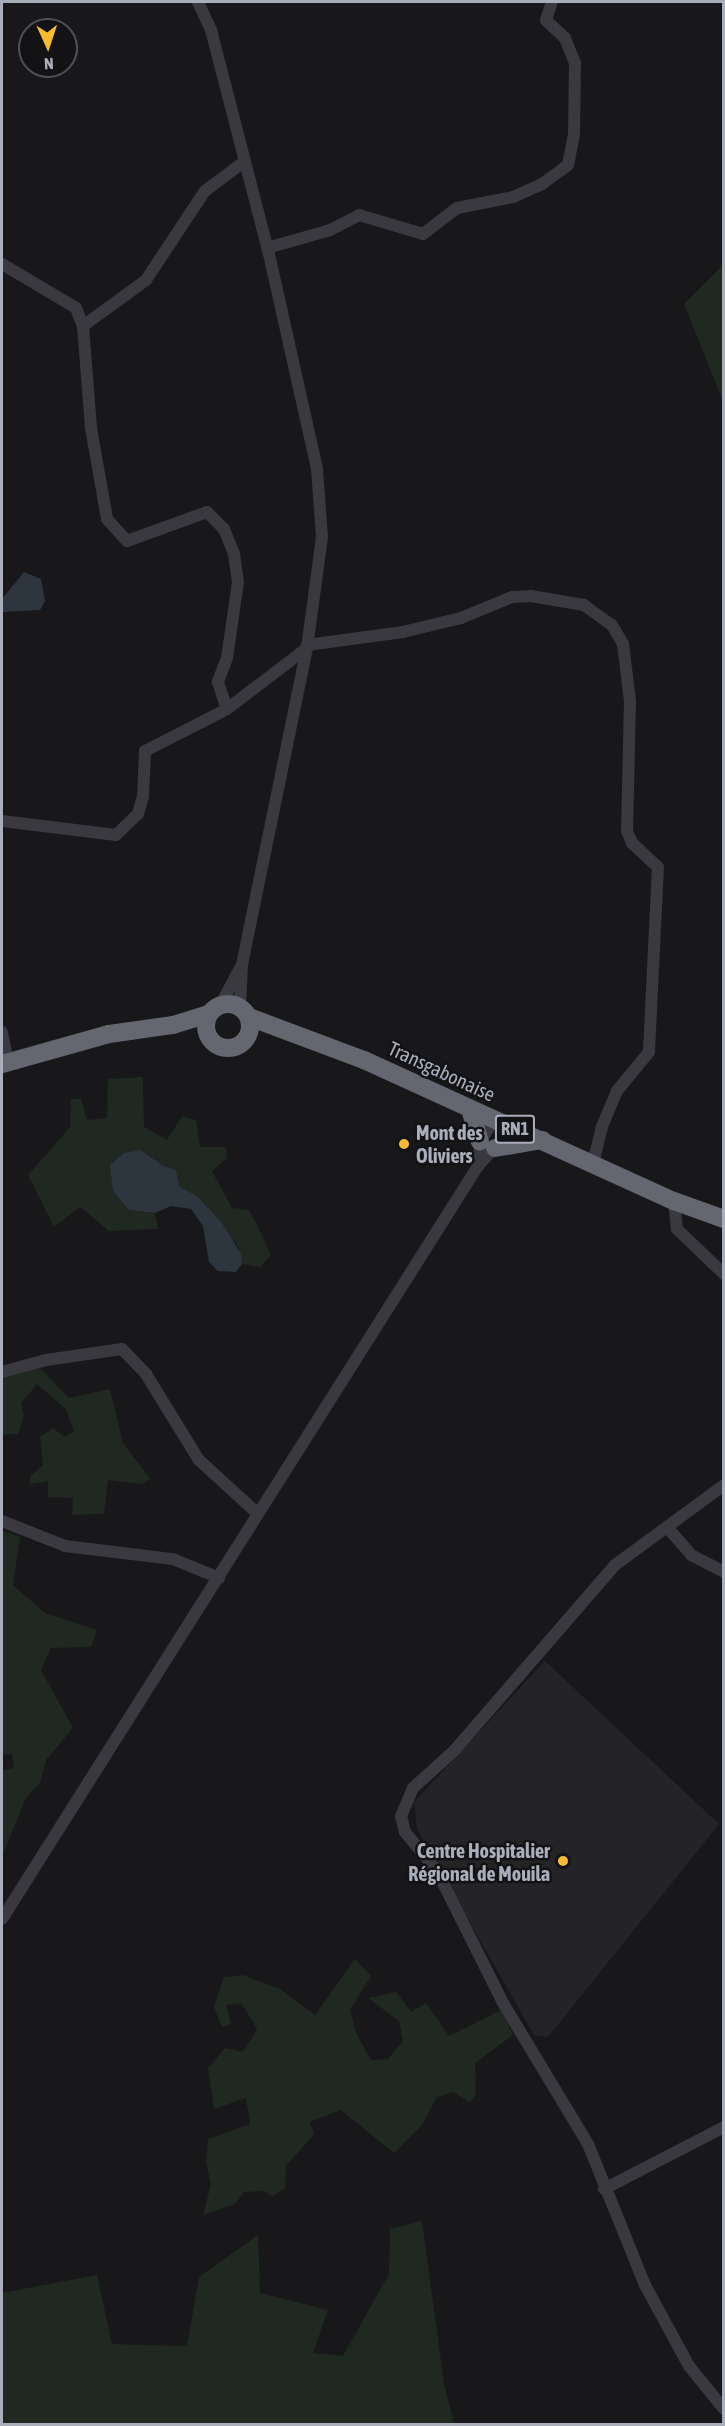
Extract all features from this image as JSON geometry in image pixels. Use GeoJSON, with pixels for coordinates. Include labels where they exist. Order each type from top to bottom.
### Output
{"type":"FeatureCollection","features":[{"type":"Feature","properties":{"kind":"highway"},"geometry":{"type":"LineString","coordinates":[[5,1063],[109,1034],[172,1025],[215,1009],[245,1012],[247,1037],[231,1048],[212,1042],[207,1033],[215,1009]]}},
{"type":"Feature","properties":{"kind":"highway","name":"Transgabonaise"},"geometry":{"type":"LineString","coordinates":[[245,1012],[306,1040],[364,1060],[494,1120],[593,1162],[674,1201],[723,1219]]}},
{"type":"Feature","properties":{"kind":"highway"},"geometry":{"type":"LineString","coordinates":[[172,1025],[207,1033]]}},
{"type":"Feature","properties":{"kind":"highway","name":"Transgabonaise"},"geometry":{"type":"LineString","coordinates":[[247,1037],[306,1040]]}},
{"type":"Feature","properties":{"kind":"highway"},"geometry":{"type":"LineString","coordinates":[[470,1109],[487,1145],[542,1140]]}},
{"type":"Feature","properties":{"kind":"street"},"geometry":{"type":"LineString","coordinates":[[198,2],[211,30],[267,248],[317,470],[322,537],[307,646],[242,964],[245,1012]]}},
{"type":"Feature","properties":{"kind":"street"},"geometry":{"type":"LineString","coordinates":[[267,248],[330,230],[359,215],[423,234],[457,208],[513,197],[542,184],[568,165],[574,135],[575,63],[565,38],[546,20],[552,2]]}},
{"type":"Feature","properties":{"kind":"street"},"geometry":{"type":"LineString","coordinates":[[83,326],[146,280],[205,191],[245,161]]}},
{"type":"Feature","properties":{"kind":"street"},"geometry":{"type":"LineString","coordinates":[[2,264],[76,308],[83,326],[91,428],[107,519],[127,541],[207,512],[224,529],[234,554],[238,582],[227,658],[218,682],[227,709]]}},
{"type":"Feature","properties":{"kind":"street"},"geometry":{"type":"LineString","coordinates":[[2,820],[116,835],[138,814],[143,797],[145,751],[227,709],[307,646],[403,632],[461,618],[512,597],[531,596],[584,605],[612,625],[623,644],[630,712],[627,831],[632,843],[658,867],[649,1052],[617,1091],[593,1162]]}},
{"type":"Feature","properties":{"kind":"street"},"geometry":{"type":"LineString","coordinates":[[215,1009],[242,964]]}},
{"type":"Feature","properties":{"kind":"street"},"geometry":{"type":"LineString","coordinates":[[2,1032],[5,1063]]}},
{"type":"Feature","properties":{"kind":"street"},"geometry":{"type":"LineString","coordinates":[[2,1919],[477,1166],[487,1145],[494,1120]]}},
{"type":"Feature","properties":{"kind":"street"},"geometry":{"type":"LineString","coordinates":[[487,1145],[512,1128]]}},
{"type":"Feature","properties":{"kind":"street"},"geometry":{"type":"LineString","coordinates":[[674,1201],[677,1230],[723,1274]]}},
{"type":"Feature","properties":{"kind":"street"},"geometry":{"type":"LineString","coordinates":[[2,1372],[46,1360],[122,1349],[146,1374],[199,1460],[256,1513]]}},
{"type":"Feature","properties":{"kind":"street"},"geometry":{"type":"LineString","coordinates":[[723,1485],[615,1565],[455,1750],[413,1788],[401,1816],[405,1832],[437,1871],[503,2003],[588,2144],[604,2190],[645,2285],[689,2366],[723,2409]]}},
{"type":"Feature","properties":{"kind":"street"},"geometry":{"type":"LineString","coordinates":[[2,1521],[65,1546],[173,1559],[219,1578]]}},
{"type":"Feature","properties":{"kind":"street"},"geometry":{"type":"LineString","coordinates":[[667,1527],[691,1555],[723,1572]]}},
{"type":"Feature","properties":{"kind":"street"},"geometry":{"type":"LineString","coordinates":[[604,2190],[723,2127]]}},
{"type":"Feature","properties":{"kind":"shaded area"},"geometry":{"type":"Polygon","coordinates":[[[723,265],[723,401],[684,304],[723,265]]]}},
{"type":"Feature","properties":{"kind":"shaded area"},"geometry":{"type":"Polygon","coordinates":[[[24,572],[41,579],[45,601],[40,610],[2,612],[2,599],[24,572]]]}},
{"type":"Feature","properties":{"kind":"shaded area"},"geometry":{"type":"Polygon","coordinates":[[[143,1077],[144,1127],[167,1140],[182,1116],[196,1120],[200,1147],[226,1147],[227,1158],[212,1171],[232,1208],[249,1210],[257,1225],[271,1255],[260,1267],[242,1264],[238,1246],[197,1196],[180,1187],[176,1170],[163,1166],[141,1150],[129,1210],[155,1213],[158,1229],[109,1231],[80,1207],[54,1227],[28,1175],[70,1127],[71,1099],[81,1099],[87,1120],[107,1118],[108,1079],[143,1077]]]}},
{"type":"Feature","properties":{"kind":"shaded area"},"geometry":{"type":"Polygon","coordinates":[[[141,1150],[163,1166],[176,1170],[180,1187],[197,1196],[222,1223],[241,1254],[242,1264],[236,1272],[218,1271],[209,1262],[203,1226],[191,1209],[171,1206],[155,1213],[129,1210],[113,1191],[110,1165],[124,1153],[141,1150]]]}},
{"type":"Feature","properties":{"kind":"shaded area"},"geometry":{"type":"Polygon","coordinates":[[[40,1368],[69,1398],[110,1389],[123,1443],[150,1479],[141,1484],[108,1480],[104,1514],[72,1515],[73,1498],[48,1497],[48,1481],[30,1484],[30,1476],[43,1465],[40,1437],[53,1428],[65,1437],[74,1432],[66,1409],[37,1384],[21,1403],[24,1415],[18,1434],[2,1435],[2,1377],[40,1368]]]}},
{"type":"Feature","properties":{"kind":"shaded area"},"geometry":{"type":"Polygon","coordinates":[[[2,1531],[20,1537],[13,1585],[45,1613],[97,1630],[91,1647],[51,1648],[41,1670],[73,1728],[46,1760],[40,1783],[26,1798],[2,1856],[2,1770],[14,1768],[12,1754],[2,1755],[2,1531]]]}},
{"type":"Feature","properties":{"kind":"shaded area","name":"Centre Hospitalier Régional de Mouila"},"geometry":{"type":"Polygon","coordinates":[[[545,1661],[719,1824],[548,2037],[534,2035],[417,1829],[414,1802],[545,1661]]]}},
{"type":"Feature","properties":{"kind":"shaded area"},"geometry":{"type":"Polygon","coordinates":[[[355,1959],[371,1976],[350,2010],[356,2033],[371,2060],[388,2059],[403,2041],[399,2021],[368,1998],[396,1992],[411,2012],[426,2003],[449,2036],[501,2010],[513,2035],[475,2063],[476,2094],[470,2103],[453,2092],[437,2097],[422,2125],[394,2153],[341,2110],[310,2122],[314,2134],[286,2166],[285,2189],[272,2196],[264,2191],[244,2192],[235,2204],[203,2215],[211,2184],[206,2162],[208,2139],[250,2124],[246,2098],[214,2109],[208,2068],[225,2048],[243,2052],[257,2029],[242,2004],[226,2005],[231,2024],[222,2027],[214,2007],[224,1977],[243,1975],[280,1989],[315,2015],[355,1959]]]}},
{"type":"Feature","properties":{"kind":"shaded area"},"geometry":{"type":"Polygon","coordinates":[[[422,2221],[444,2383],[454,2424],[2,2424],[2,2293],[97,2275],[112,2344],[187,2346],[199,2277],[258,2235],[260,2293],[328,2310],[313,2353],[343,2356],[389,2274],[390,2229],[422,2221]]]}},
{"type":"Feature","properties":{"kind":"place","name":"Mont des Oliviers"},"geometry":{"type":"Point","coordinates":[404,1144]}},
{"type":"Feature","properties":{"kind":"place","name":"Centre Hospitalier Régional de Mouila"},"geometry":{"type":"Point","coordinates":[563,1861]}}]}
